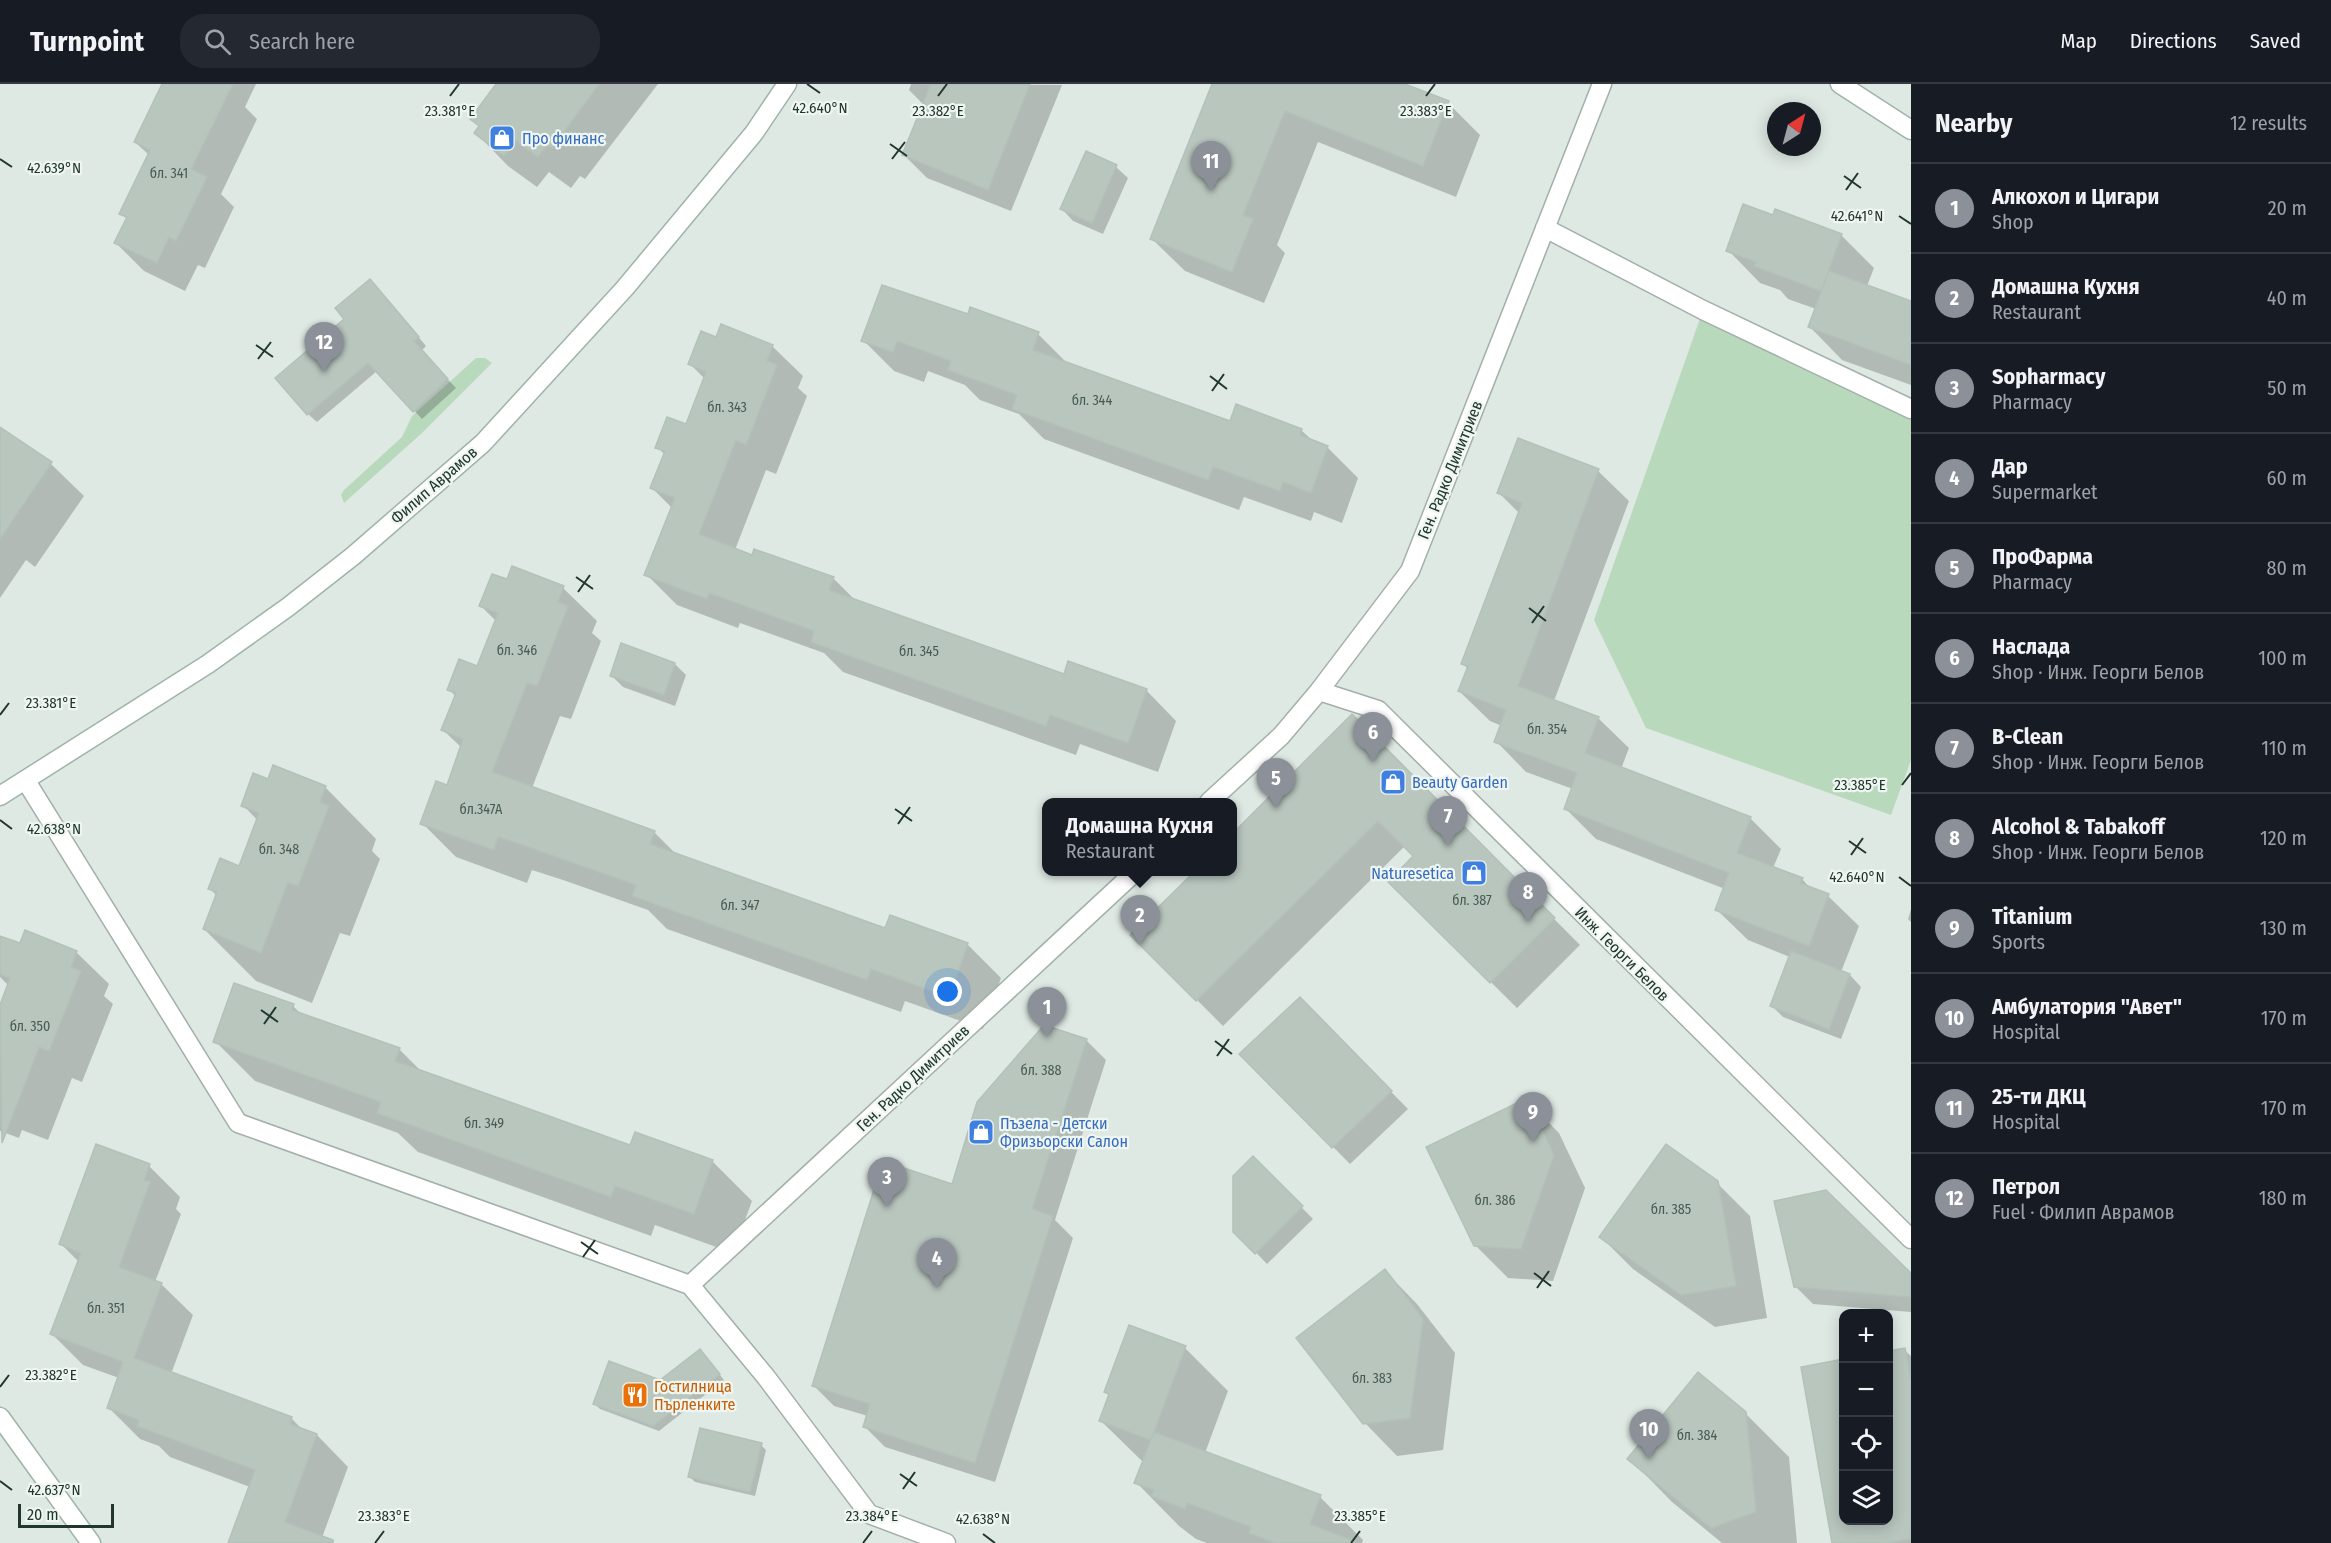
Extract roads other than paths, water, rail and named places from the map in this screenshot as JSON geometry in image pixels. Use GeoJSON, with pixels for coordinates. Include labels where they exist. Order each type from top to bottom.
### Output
{"type":"FeatureCollection","features":[{"type":"Feature","properties":{"kind":"street","name":"Филип Аврамов"},"geometry":{"type":"LineString","coordinates":[[0,796],[208,664],[288,607],[353,556],[483,442],[626,288],[754,133],[787,84]]}},
{"type":"Feature","properties":{"kind":"street","name":"Ген. Радко Димитриев"},"geometry":{"type":"LineString","coordinates":[[1213,798],[1281,736],[1319,691],[1410,571],[1602,84]]}},
{"type":"Feature","properties":{"kind":"street"},"geometry":{"type":"LineString","coordinates":[[1840,84],[1911,130]]}},
{"type":"Feature","properties":{"kind":"street"},"geometry":{"type":"LineString","coordinates":[[1545,228],[1703,310],[1911,409]]}},
{"type":"Feature","properties":{"kind":"street","name":"Инж. Георги Белов"},"geometry":{"type":"LineString","coordinates":[[1319,691],[1378,710],[1911,1239]]}},
{"type":"Feature","properties":{"kind":"street"},"geometry":{"type":"LineString","coordinates":[[26,781],[238,1123],[690,1285],[766,1377],[869,1514],[946,1543]]}},
{"type":"Feature","properties":{"kind":"street","name":"Ген. Радко Димитриев"},"geometry":{"type":"LineString","coordinates":[[690,1285],[1131,876]]}},
{"type":"Feature","properties":{"kind":"street"},"geometry":{"type":"LineString","coordinates":[[0,1417],[91,1543]]}},
{"type":"Feature","properties":{"kind":"place","name":"Про финанс"},"geometry":{"type":"Point","coordinates":[502,138]}},
{"type":"Feature","properties":{"kind":"place","name":"25-ти ДКЦ"},"geometry":{"type":"Point","coordinates":[1211,191]}},
{"type":"Feature","properties":{"kind":"place","name":"Петрол"},"geometry":{"type":"Point","coordinates":[324,372]}},
{"type":"Feature","properties":{"kind":"place","name":"Наслада"},"geometry":{"type":"Point","coordinates":[1373,762]}},
{"type":"Feature","properties":{"kind":"place","name":"Beauty Garden"},"geometry":{"type":"Point","coordinates":[1393,782]}},
{"type":"Feature","properties":{"kind":"place","name":"ПроФарма"},"geometry":{"type":"Point","coordinates":[1276,808]}},
{"type":"Feature","properties":{"kind":"place","name":"B-Clean"},"geometry":{"type":"Point","coordinates":[1448,846]}},
{"type":"Feature","properties":{"kind":"place","name":"Naturesetica"},"geometry":{"type":"Point","coordinates":[1474,873]}},
{"type":"Feature","properties":{"kind":"place","name":"Alcohol & Tabakoff"},"geometry":{"type":"Point","coordinates":[1528,922]}},
{"type":"Feature","properties":{"kind":"place","name":"Домашна Кухня"},"geometry":{"type":"Point","coordinates":[1140,945]}},
{"type":"Feature","properties":{"kind":"place","name":"Алкохол и Цигари"},"geometry":{"type":"Point","coordinates":[1047,1037]}},
{"type":"Feature","properties":{"kind":"place","name":"Пъзела - Детски Фризьорски Салон"},"geometry":{"type":"Point","coordinates":[981,1132]}},
{"type":"Feature","properties":{"kind":"place","name":"Titanium"},"geometry":{"type":"Point","coordinates":[1533,1142]}},
{"type":"Feature","properties":{"kind":"place","name":"Sopharmacy"},"geometry":{"type":"Point","coordinates":[887,1207]}},
{"type":"Feature","properties":{"kind":"place","name":"Дар"},"geometry":{"type":"Point","coordinates":[937,1288]}},
{"type":"Feature","properties":{"kind":"place","name":"Гостилница Пърленките"},"geometry":{"type":"Point","coordinates":[635,1395]}},
{"type":"Feature","properties":{"kind":"place","name":"Амбулатория \"Авет\""},"geometry":{"type":"Point","coordinates":[1649,1459]}}]}
